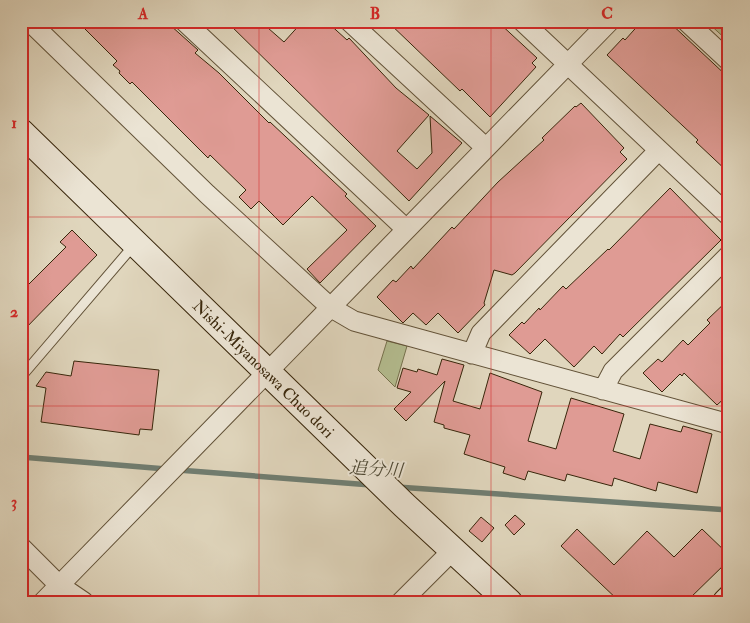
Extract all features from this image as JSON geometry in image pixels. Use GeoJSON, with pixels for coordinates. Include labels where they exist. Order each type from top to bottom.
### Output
{"type":"FeatureCollection","features":[{"type":"Feature","properties":{"kind":"street"},"geometry":{"type":"LineString","coordinates":[[184,21],[406,229]]}},
{"type":"Feature","properties":{"kind":"street"},"geometry":{"type":"LineString","coordinates":[[349,21],[486,148]]}},
{"type":"Feature","properties":{"kind":"street"},"geometry":{"type":"LineString","coordinates":[[522,21],[729,216]]}},
{"type":"Feature","properties":{"kind":"street"},"geometry":{"type":"LineString","coordinates":[[43,602],[267,370],[610,21]]}},
{"type":"Feature","properties":{"kind":"street"},"geometry":{"type":"LineString","coordinates":[[686,21],[729,61]]}},
{"type":"Feature","properties":{"kind":"street"},"geometry":{"type":"LineString","coordinates":[[36,24],[207,194],[330,307],[354,321],[729,424]]}},
{"type":"Feature","properties":{"kind":"street","name":"Nishi-Miyanosawa Chuo dori"},"geometry":{"type":"LineString","coordinates":[[21,132],[404,504],[509,602]]}},
{"type":"Feature","properties":{"kind":"street"},"geometry":{"type":"LineString","coordinates":[[472,354],[481,333],[658,151]]}},
{"type":"Feature","properties":{"kind":"street"},"geometry":{"type":"LineString","coordinates":[[603,390],[613,371],[729,255]]}},
{"type":"Feature","properties":{"kind":"street"},"geometry":{"type":"LineString","coordinates":[[21,547],[60,585],[84,602]]}},
{"type":"Feature","properties":{"kind":"street"},"geometry":{"type":"LineString","coordinates":[[401,602],[453,550]]}},
{"type":"Feature","properties":{"kind":"street"},"geometry":{"type":"LineString","coordinates":[[726,602],[729,599]]}},
{"type":"Feature","properties":{"kind":"lane"},"geometry":{"type":"LineString","coordinates":[[21,377],[136,243]]}},
{"type":"Feature","properties":{"kind":"green space"},"geometry":{"type":"Polygon","coordinates":[[[706,21],[729,21],[729,42],[706,21]]]}},
{"type":"Feature","properties":{"kind":"green space"},"geometry":{"type":"Polygon","coordinates":[[[387,341],[407,346],[395,387],[378,370],[387,341]]]}},
{"type":"Feature","properties":{"kind":"building"},"geometry":{"type":"Polygon","coordinates":[[[77,21],[162,21],[168,27],[170,25],[198,50],[195,53],[219,73],[269,123],[347,194],[345,196],[376,226],[320,283],[307,269],[347,230],[312,196],[283,225],[259,201],[251,209],[239,197],[246,190],[210,155],[208,158],[132,82],[130,84],[119,73],[120,71],[113,65],[117,61],[77,21]]]}},
{"type":"Feature","properties":{"kind":"building"},"geometry":{"type":"Polygon","coordinates":[[[226,21],[260,21],[284,42],[303,21],[326,21],[347,40],[349,38],[396,88],[429,115],[397,151],[417,169],[432,153],[430,116],[462,143],[409,201],[226,21]]]}},
{"type":"Feature","properties":{"kind":"building"},"geometry":{"type":"Polygon","coordinates":[[[387,21],[497,21],[537,58],[532,63],[536,67],[490,117],[387,21]]]}},
{"type":"Feature","properties":{"kind":"building"},"geometry":{"type":"Polygon","coordinates":[[[642,21],[668,21],[729,78],[729,173],[696,142],[698,140],[607,55],[623,38],[625,40],[642,21]]]}},
{"type":"Feature","properties":{"kind":"building"},"geometry":{"type":"Polygon","coordinates":[[[581,103],[624,148],[620,152],[627,159],[515,273],[512,275],[494,270],[485,305],[458,333],[438,313],[426,325],[413,313],[403,323],[377,297],[393,280],[396,282],[411,266],[413,269],[452,227],[454,229],[498,182],[544,140],[542,138],[575,106],[581,103]]]}},
{"type":"Feature","properties":{"kind":"building"},"geometry":{"type":"Polygon","coordinates":[[[670,188],[721,240],[623,337],[620,334],[602,354],[594,346],[574,367],[545,339],[530,354],[509,335],[522,322],[524,324],[539,308],[540,310],[563,286],[566,289],[609,250],[670,188]]]}},
{"type":"Feature","properties":{"kind":"building"},"geometry":{"type":"Polygon","coordinates":[[[72,230],[97,255],[21,333],[21,292],[66,247],[60,242],[72,230]]]}},
{"type":"Feature","properties":{"kind":"building"},"geometry":{"type":"Polygon","coordinates":[[[729,299],[729,394],[717,405],[684,373],[682,376],[680,374],[662,392],[643,373],[658,359],[662,362],[683,340],[688,345],[710,323],[707,320],[729,299]]]}},
{"type":"Feature","properties":{"kind":"building"},"geometry":{"type":"Polygon","coordinates":[[[442,359],[464,365],[453,401],[480,409],[490,373],[542,392],[528,441],[556,449],[571,398],[624,414],[613,451],[640,459],[650,424],[681,432],[683,426],[712,434],[697,493],[658,482],[656,491],[614,478],[612,486],[567,474],[565,481],[528,471],[525,480],[503,473],[505,467],[464,454],[470,435],[444,428],[444,425],[434,422],[445,381],[406,421],[394,409],[411,392],[397,388],[403,368],[417,372],[418,369],[437,375],[442,359]]]}},
{"type":"Feature","properties":{"kind":"building"},"geometry":{"type":"Polygon","coordinates":[[[74,361],[159,370],[152,430],[140,429],[139,435],[41,422],[46,388],[36,386],[46,372],[71,376],[74,361]]]}},
{"type":"Feature","properties":{"kind":"building"},"geometry":{"type":"Polygon","coordinates":[[[515,515],[525,524],[514,535],[505,525],[515,515]]]}},
{"type":"Feature","properties":{"kind":"building"},"geometry":{"type":"Polygon","coordinates":[[[481,517],[494,528],[482,542],[469,531],[481,517]]]}},
{"type":"Feature","properties":{"kind":"building"},"geometry":{"type":"Polygon","coordinates":[[[577,529],[614,565],[647,531],[674,557],[702,529],[729,555],[729,560],[686,602],[620,602],[561,546],[577,529]]]}},
{"type":"Feature","properties":{"kind":"waterway","name":"追分川"},"geometry":{"type":"LineString","coordinates":[[21,457],[166,469]]}},
{"type":"Feature","properties":{"kind":"waterway","name":"追分川"},"geometry":{"type":"LineString","coordinates":[[178,470],[371,485]]}},
{"type":"Feature","properties":{"kind":"waterway","name":"追分川"},"geometry":{"type":"LineString","coordinates":[[397,487],[729,510]]}}]}
